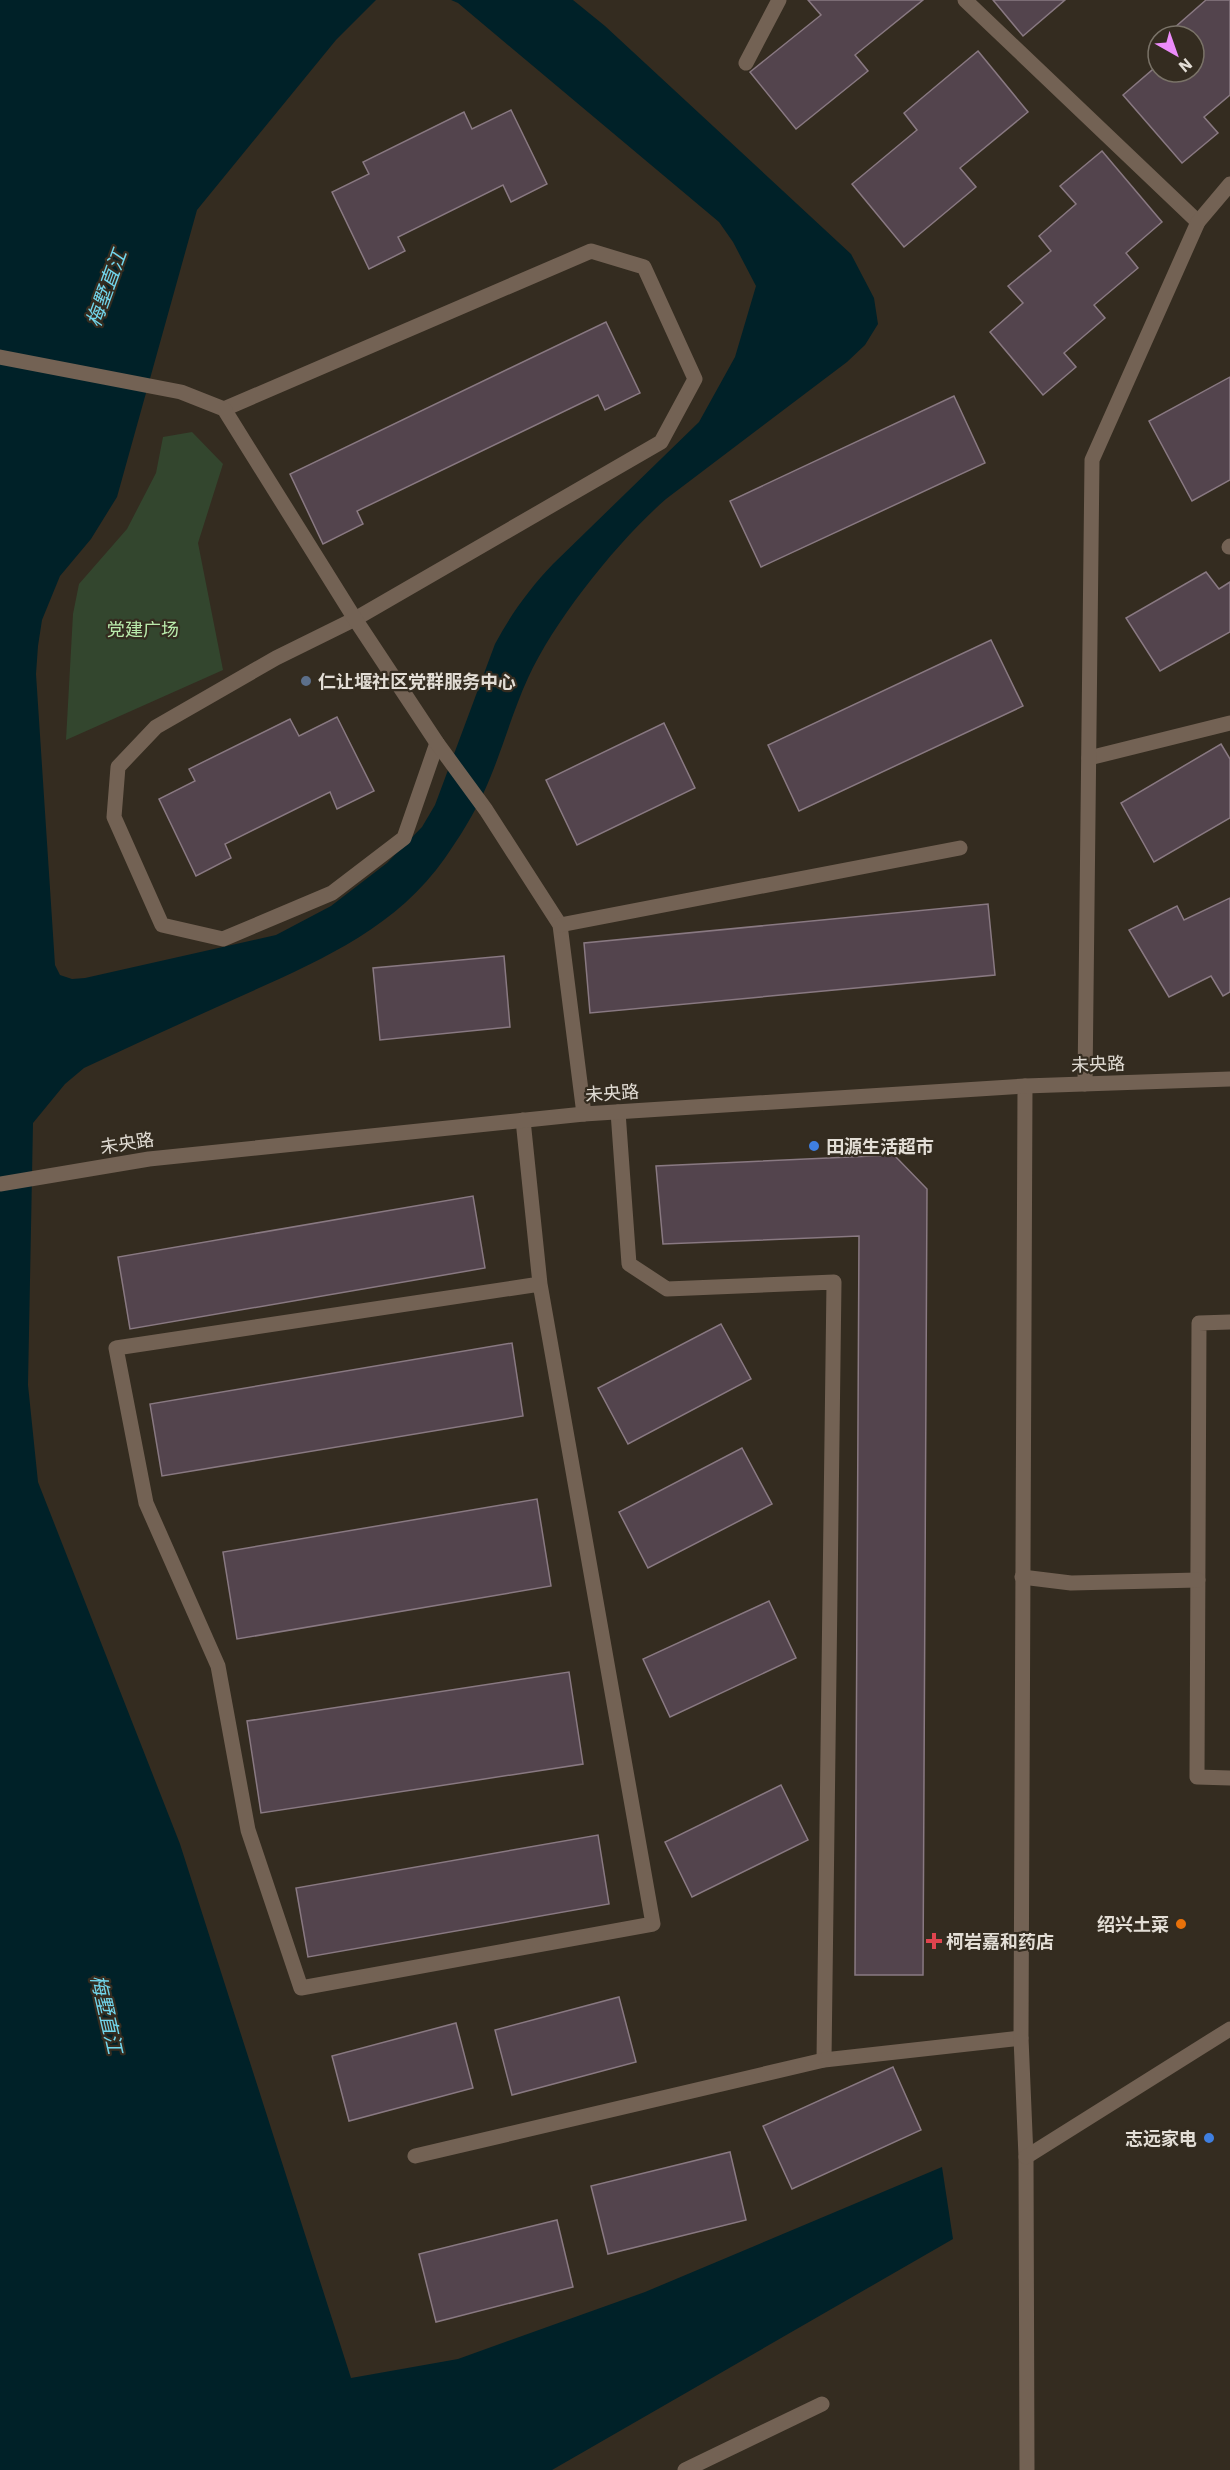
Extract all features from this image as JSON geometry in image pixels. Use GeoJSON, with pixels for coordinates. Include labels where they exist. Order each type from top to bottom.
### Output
{"type":"FeatureCollection","features":[{"type":"Feature","properties":{"kind":"street"},"geometry":{"type":"LineString","coordinates":[[746,63],[779,0]]}},
{"type":"Feature","properties":{"kind":"street"},"geometry":{"type":"LineString","coordinates":[[965,0],[1198,222]]}},
{"type":"Feature","properties":{"kind":"street"},"geometry":{"type":"LineString","coordinates":[[1085,1084],[1092,460],[1198,222],[1230,184]]}},
{"type":"Feature","properties":{"kind":"street"},"geometry":{"type":"LineString","coordinates":[[224,409],[591,251],[644,267],[695,379],[661,442],[355,619],[276,658],[156,727],[118,767],[114,817],[162,925],[224,939],[333,893],[404,838],[437,744]]}},
{"type":"Feature","properties":{"kind":"street"},"geometry":{"type":"LineString","coordinates":[[0,357],[181,392],[224,409],[355,619],[437,744],[486,810],[560,925],[584,1114]]}},
{"type":"Feature","properties":{"kind":"street"},"geometry":{"type":"LineString","coordinates":[[1089,758],[1230,723]]}},
{"type":"Feature","properties":{"kind":"street"},"geometry":{"type":"LineString","coordinates":[[560,925],[960,848]]}},
{"type":"Feature","properties":{"kind":"street","name":"未央路"},"geometry":{"type":"LineString","coordinates":[[0,1184],[149,1159],[584,1114],[1025,1086],[1230,1079]]}},
{"type":"Feature","properties":{"kind":"street"},"geometry":{"type":"LineString","coordinates":[[1025,1086],[1021,2038],[1026,2157],[1027,2470]]}},
{"type":"Feature","properties":{"kind":"street"},"geometry":{"type":"LineString","coordinates":[[618,1112],[629,1264],[667,1290],[834,1282],[824,2060]]}},
{"type":"Feature","properties":{"kind":"street"},"geometry":{"type":"LineString","coordinates":[[523,1120],[540,1284],[653,1924],[302,1988],[248,1830],[218,1666],[146,1503],[116,1348],[540,1284]]}},
{"type":"Feature","properties":{"kind":"street"},"geometry":{"type":"LineString","coordinates":[[1230,1322],[1199,1323],[1197,1777],[1230,1778]]}},
{"type":"Feature","properties":{"kind":"street"},"geometry":{"type":"LineString","coordinates":[[1022,1577],[1071,1583],[1198,1580]]}},
{"type":"Feature","properties":{"kind":"street"},"geometry":{"type":"LineString","coordinates":[[1026,2157],[1230,2029]]}},
{"type":"Feature","properties":{"kind":"street"},"geometry":{"type":"LineString","coordinates":[[415,2156],[824,2060],[1021,2038]]}},
{"type":"Feature","properties":{"kind":"street"},"geometry":{"type":"LineString","coordinates":[[685,2470],[822,2404]]}},
{"type":"Feature","properties":{"kind":"green space","name":"党建广场"},"geometry":{"type":"Polygon","coordinates":[[[192,432],[223,464],[198,543],[223,670],[66,740],[73,614],[79,584],[127,529],[156,473],[163,437],[192,432]]]}},
{"type":"Feature","properties":{"kind":"water","name":"梅墅直江"},"geometry":{"type":"Polygon","coordinates":[[[0,0],[376,0],[336,40],[197,210],[117,497],[91,539],[60,576],[42,620],[36,674],[55,965],[60,975],[72,979],[85,978],[276,935],[331,906],[387,863],[422,827],[435,805],[495,644],[514,612],[553,564],[699,422],[735,357],[756,286],[733,242],[719,222],[458,3],[451,0],[573,0],[605,26],[851,254],[874,298],[878,324],[865,345],[847,362],[666,499],[628,536],[589,582],[554,631],[528,678],[476,809],[445,858],[425,884],[377,925],[323,958],[84,1068],[65,1084],[33,1123],[28,1385],[38,1482],[180,1844],[351,2378],[458,2359],[645,2292],[942,2167],[953,2239],[552,2470],[0,2470],[0,0]]]}},
{"type":"Feature","properties":{"kind":"building"},"geometry":{"type":"Polygon","coordinates":[[[808,0],[923,0],[855,55],[868,71],[796,129],[750,72],[821,15],[808,0]]]}},
{"type":"Feature","properties":{"kind":"building"},"geometry":{"type":"Polygon","coordinates":[[[993,0],[1065,0],[1023,36],[993,0]]]}},
{"type":"Feature","properties":{"kind":"building"},"geometry":{"type":"Polygon","coordinates":[[[1206,0],[1230,0],[1230,95],[1204,117],[1218,133],[1182,163],[1123,95],[1146,75],[1146,84],[1206,84],[1206,24],[1179,24],[1206,0]]]}},
{"type":"Feature","properties":{"kind":"building"},"geometry":{"type":"Polygon","coordinates":[[[978,51],[1028,112],[960,168],[976,187],[904,247],[852,184],[917,130],[904,113],[978,51]]]}},
{"type":"Feature","properties":{"kind":"building"},"geometry":{"type":"Polygon","coordinates":[[[511,110],[547,184],[511,202],[503,185],[398,237],[405,251],[369,269],[332,192],[369,174],[363,162],[464,112],[472,129],[511,110]]]}},
{"type":"Feature","properties":{"kind":"building"},"geometry":{"type":"Polygon","coordinates":[[[1102,151],[1162,222],[1126,253],[1138,268],[1094,305],[1105,318],[1064,353],[1076,367],[1043,395],[990,332],[1023,303],[1008,286],[1051,251],[1039,236],[1076,204],[1060,186],[1102,151]]]}},
{"type":"Feature","properties":{"kind":"building"},"geometry":{"type":"Polygon","coordinates":[[[606,322],[640,393],[605,410],[598,395],[357,511],[363,524],[323,544],[290,474],[606,322]]]}},
{"type":"Feature","properties":{"kind":"building"},"geometry":{"type":"Polygon","coordinates":[[[1230,377],[1230,480],[1192,501],[1149,421],[1230,377]]]}},
{"type":"Feature","properties":{"kind":"building"},"geometry":{"type":"Polygon","coordinates":[[[954,396],[985,463],[761,567],[730,501],[954,396]]]}},
{"type":"Feature","properties":{"kind":"building"},"geometry":{"type":"Polygon","coordinates":[[[1206,572],[1219,589],[1230,582],[1230,632],[1160,671],[1126,618],[1206,572]]]}},
{"type":"Feature","properties":{"kind":"building"},"geometry":{"type":"Polygon","coordinates":[[[991,640],[1023,706],[799,811],[768,745],[991,640]]]}},
{"type":"Feature","properties":{"kind":"building"},"geometry":{"type":"Polygon","coordinates":[[[337,717],[374,791],[337,809],[330,792],[225,844],[231,858],[196,876],[159,799],[195,781],[189,769],[290,719],[299,736],[337,717]]]}},
{"type":"Feature","properties":{"kind":"building"},"geometry":{"type":"Polygon","coordinates":[[[664,723],[695,788],[577,845],[546,780],[664,723]]]}},
{"type":"Feature","properties":{"kind":"building"},"geometry":{"type":"Polygon","coordinates":[[[1221,744],[1230,759],[1230,818],[1154,862],[1121,803],[1221,744]]]}},
{"type":"Feature","properties":{"kind":"building"},"geometry":{"type":"Polygon","coordinates":[[[1230,898],[1230,992],[1223,996],[1211,976],[1169,997],[1129,930],[1177,906],[1184,920],[1230,898]]]}},
{"type":"Feature","properties":{"kind":"building"},"geometry":{"type":"Polygon","coordinates":[[[988,904],[995,975],[590,1013],[584,943],[988,904]]]}},
{"type":"Feature","properties":{"kind":"building"},"geometry":{"type":"Polygon","coordinates":[[[504,956],[510,1027],[380,1040],[373,968],[504,956]]]}},
{"type":"Feature","properties":{"kind":"building"},"geometry":{"type":"Polygon","coordinates":[[[894,1155],[927,1189],[923,1975],[855,1975],[859,1236],[663,1244],[656,1166],[894,1155]]]}},
{"type":"Feature","properties":{"kind":"building"},"geometry":{"type":"Polygon","coordinates":[[[473,1196],[485,1268],[130,1329],[118,1257],[473,1196]]]}},
{"type":"Feature","properties":{"kind":"building"},"geometry":{"type":"Polygon","coordinates":[[[721,1324],[751,1379],[628,1444],[598,1388],[721,1324]]]}},
{"type":"Feature","properties":{"kind":"building"},"geometry":{"type":"Polygon","coordinates":[[[512,1343],[523,1416],[162,1476],[150,1404],[512,1343]]]}},
{"type":"Feature","properties":{"kind":"building"},"geometry":{"type":"Polygon","coordinates":[[[742,1448],[772,1504],[648,1568],[619,1512],[742,1448]]]}},
{"type":"Feature","properties":{"kind":"building"},"geometry":{"type":"Polygon","coordinates":[[[537,1499],[551,1586],[237,1639],[223,1552],[537,1499]]]}},
{"type":"Feature","properties":{"kind":"building"},"geometry":{"type":"Polygon","coordinates":[[[769,1601],[796,1658],[670,1717],[643,1659],[769,1601]]]}},
{"type":"Feature","properties":{"kind":"building"},"geometry":{"type":"Polygon","coordinates":[[[569,1672],[583,1764],[261,1813],[247,1721],[569,1672]]]}},
{"type":"Feature","properties":{"kind":"building"},"geometry":{"type":"Polygon","coordinates":[[[781,1785],[808,1840],[692,1897],[665,1842],[781,1785]]]}},
{"type":"Feature","properties":{"kind":"building"},"geometry":{"type":"Polygon","coordinates":[[[598,1835],[609,1904],[308,1957],[296,1888],[598,1835]]]}},
{"type":"Feature","properties":{"kind":"building"},"geometry":{"type":"Polygon","coordinates":[[[619,1997],[636,2062],[512,2095],[495,2030],[619,1997]]]}},
{"type":"Feature","properties":{"kind":"building"},"geometry":{"type":"Polygon","coordinates":[[[456,2023],[473,2088],[349,2121],[332,2056],[456,2023]]]}},
{"type":"Feature","properties":{"kind":"building"},"geometry":{"type":"Polygon","coordinates":[[[893,2067],[921,2130],[792,2189],[763,2126],[893,2067]]]}},
{"type":"Feature","properties":{"kind":"building"},"geometry":{"type":"Polygon","coordinates":[[[730,2152],[746,2220],[608,2254],[591,2186],[730,2152]]]}},
{"type":"Feature","properties":{"kind":"building"},"geometry":{"type":"Polygon","coordinates":[[[557,2220],[573,2287],[436,2322],[419,2254],[557,2220]]]}},
{"type":"Feature","properties":{"kind":"place","name":"仁让堰社区党群服务中心"},"geometry":{"type":"Point","coordinates":[306,681]}},
{"type":"Feature","properties":{"kind":"place","name":"田源生活超市"},"geometry":{"type":"Point","coordinates":[814,1146]}},
{"type":"Feature","properties":{"kind":"place","name":"绍兴土菜"},"geometry":{"type":"Point","coordinates":[1181,1924]}},
{"type":"Feature","properties":{"kind":"place","name":"柯岩嘉和药店"},"geometry":{"type":"Point","coordinates":[934,1941]}},
{"type":"Feature","properties":{"kind":"place","name":"志远家电"},"geometry":{"type":"Point","coordinates":[1209,2138]}}]}
